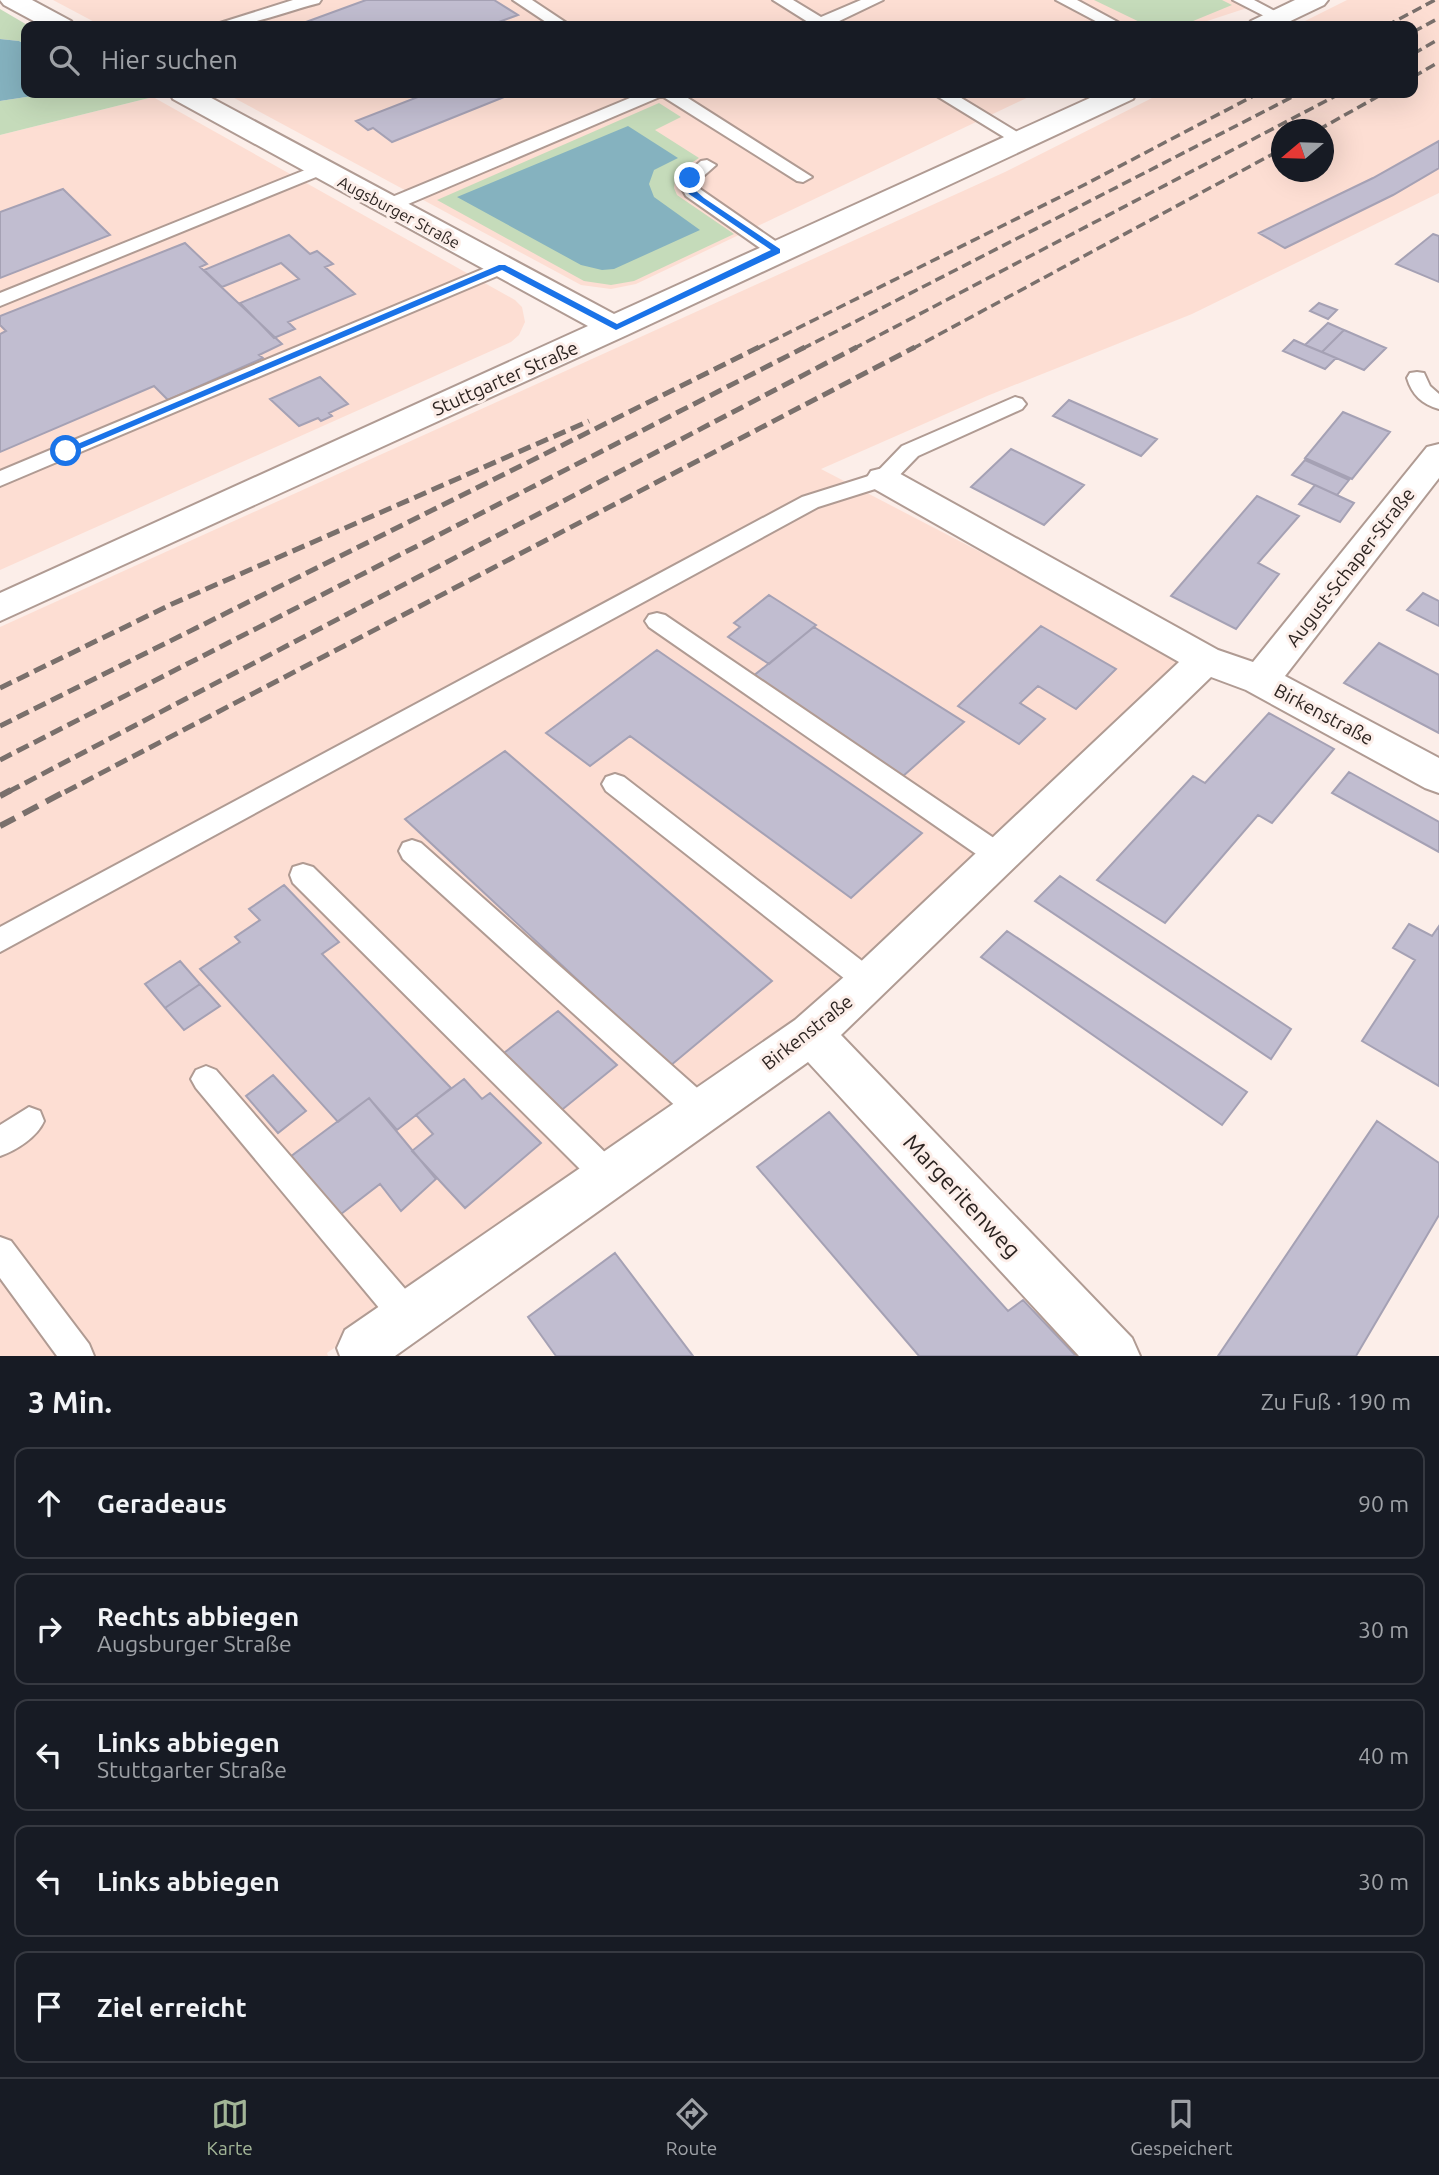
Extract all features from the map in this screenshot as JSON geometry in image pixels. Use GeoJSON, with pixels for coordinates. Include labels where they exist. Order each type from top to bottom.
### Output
{"type":"FeatureCollection","features":[{"type":"Feature","properties":{"kind":"street"},"geometry":{"type":"LineString","coordinates":[[13,0],[53,21]]}},
{"type":"Feature","properties":{"kind":"street"},"geometry":{"type":"LineString","coordinates":[[1271,21],[1315,0]]}},
{"type":"Feature","properties":{"kind":"street","name":"Augsburger Straße"},"geometry":{"type":"LineString","coordinates":[[192,98],[616,328]]}},
{"type":"Feature","properties":{"kind":"street","name":"Stuttgarter Straße"},"geometry":{"type":"LineString","coordinates":[[0,608],[616,328],[777,251],[1113,98]]}},
{"type":"Feature","properties":{"kind":"street","name":"August-Schaper-Straße"},"geometry":{"type":"LineString","coordinates":[[1260,680],[1439,455]]}},
{"type":"Feature","properties":{"kind":"street","name":"Birkenstraße"},"geometry":{"type":"LineString","coordinates":[[883,479],[1205,660],[1260,680],[1439,777]]}},
{"type":"Feature","properties":{"kind":"street","name":"Birkenstraße"},"geometry":{"type":"LineString","coordinates":[[363,1348],[811,1034],[1001,857],[1205,660]]}},
{"type":"Feature","properties":{"kind":"street","name":"Margeritenweg"},"geometry":{"type":"LineString","coordinates":[[811,1034],[1114,1356]]}},
{"type":"Feature","properties":{"kind":"lane"},"geometry":{"type":"LineString","coordinates":[[240,21],[313,0]]}},
{"type":"Feature","properties":{"kind":"lane"},"geometry":{"type":"LineString","coordinates":[[521,0],[555,21]]}},
{"type":"Feature","properties":{"kind":"lane"},"geometry":{"type":"LineString","coordinates":[[780,0],[814,21]]}},
{"type":"Feature","properties":{"kind":"lane"},"geometry":{"type":"LineString","coordinates":[[829,21],[875,0]]}},
{"type":"Feature","properties":{"kind":"lane"},"geometry":{"type":"LineString","coordinates":[[1064,0],[1106,21]]}},
{"type":"Feature","properties":{"kind":"lane"},"geometry":{"type":"LineString","coordinates":[[1241,0],[1268,21]]}},
{"type":"Feature","properties":{"kind":"lane"},"geometry":{"type":"LineString","coordinates":[[387,206],[644,98]]}},
{"type":"Feature","properties":{"kind":"lane"},"geometry":{"type":"LineString","coordinates":[[677,98],[803,177]]}},
{"type":"Feature","properties":{"kind":"lane"},"geometry":{"type":"LineString","coordinates":[[950,98],[1023,141]]}},
{"type":"Feature","properties":{"kind":"lane"},"geometry":{"type":"LineString","coordinates":[[707,165],[690,178],[692,192],[777,251]]}},
{"type":"Feature","properties":{"kind":"lane"},"geometry":{"type":"LineString","coordinates":[[0,300],[320,169]]}},
{"type":"Feature","properties":{"kind":"lane"},"geometry":{"type":"LineString","coordinates":[[0,479],[502,267]]}},
{"type":"Feature","properties":{"kind":"lane"},"geometry":{"type":"LineString","coordinates":[[1417,378],[1419,388],[1431,399],[1439,402]]}},
{"type":"Feature","properties":{"kind":"lane"},"geometry":{"type":"LineString","coordinates":[[0,940],[810,502],[883,479],[910,451],[1016,404]]}},
{"type":"Feature","properties":{"kind":"lane"},"geometry":{"type":"LineString","coordinates":[[657,621],[1001,857]]}},
{"type":"Feature","properties":{"kind":"lane"},"geometry":{"type":"LineString","coordinates":[[615,783],[869,982]]}},
{"type":"Feature","properties":{"kind":"lane"},"geometry":{"type":"LineString","coordinates":[[412,851],[702,1111]]}},
{"type":"Feature","properties":{"kind":"lane"},"geometry":{"type":"LineString","coordinates":[[303,875],[608,1176]]}},
{"type":"Feature","properties":{"kind":"lane"},"geometry":{"type":"LineString","coordinates":[[206,1079],[407,1316]]}},
{"type":"Feature","properties":{"kind":"lane"},"geometry":{"type":"LineString","coordinates":[[0,1142],[29,1121]]}},
{"type":"Feature","properties":{"kind":"lane"},"geometry":{"type":"LineString","coordinates":[[0,1252],[77,1356]]}},
{"type":"Feature","properties":{"kind":"shaded area"},"geometry":{"type":"Polygon","coordinates":[[[53,0],[1241,0],[1253,6],[1207,21],[93,21],[53,0]]]}},
{"type":"Feature","properties":{"kind":"shaded area"},"geometry":{"type":"Polygon","coordinates":[[[1347,0],[1439,0],[1439,193],[1192,314],[987,396],[821,469],[1190,661],[798,1024],[327,1353],[328,1356],[0,1356],[0,627],[1005,172],[1152,98],[1418,98],[1418,21],[1305,21],[1347,0]]]}},
{"type":"Feature","properties":{"kind":"shaded area"},"geometry":{"type":"Polygon","coordinates":[[[155,98],[515,300],[522,307],[525,322],[519,335],[511,342],[0,570],[0,135],[155,98]]]}},
{"type":"Feature","properties":{"kind":"shaded area"},"geometry":{"type":"Polygon","coordinates":[[[234,98],[1027,98],[636,284],[611,289],[581,285],[234,98]]]}},
{"type":"Feature","properties":{"kind":"green space"},"geometry":{"type":"Polygon","coordinates":[[[1094,0],[1222,0],[1232,5],[1193,21],[1138,21],[1094,0]]]}},
{"type":"Feature","properties":{"kind":"green space"},"geometry":{"type":"Polygon","coordinates":[[[0,9],[21,21],[21,42],[0,39],[0,9]]]}},
{"type":"Feature","properties":{"kind":"green space"},"geometry":{"type":"Polygon","coordinates":[[[21,98],[149,98],[0,135],[0,101],[21,98]]]}},
{"type":"Feature","properties":{"kind":"green space"},"geometry":{"type":"Polygon","coordinates":[[[659,103],[681,117],[655,130],[699,158],[676,173],[674,188],[677,195],[734,234],[634,281],[611,285],[584,281],[437,200],[659,103]]]}},
{"type":"Feature","properties":{"kind":"water"},"geometry":{"type":"Polygon","coordinates":[[[0,39],[19,41],[21,98],[0,101],[0,39]]]}},
{"type":"Feature","properties":{"kind":"water"},"geometry":{"type":"Polygon","coordinates":[[[628,126],[678,158],[654,170],[649,184],[654,197],[700,230],[614,269],[602,270],[581,265],[457,197],[628,126]]]}},
{"type":"Feature","properties":{"kind":"building"},"geometry":{"type":"Polygon","coordinates":[[[366,0],[494,0],[518,15],[502,21],[309,21],[366,0]]]}},
{"type":"Feature","properties":{"kind":"building"},"geometry":{"type":"Polygon","coordinates":[[[415,98],[502,98],[392,142],[373,128],[368,130],[356,121],[415,98]]]}},
{"type":"Feature","properties":{"kind":"building"},"geometry":{"type":"Polygon","coordinates":[[[1439,141],[1439,168],[1393,195],[1285,248],[1259,233],[1373,178],[1439,141]]]}},
{"type":"Feature","properties":{"kind":"building"},"geometry":{"type":"Polygon","coordinates":[[[63,189],[110,235],[0,278],[0,212],[63,189]]]}},
{"type":"Feature","properties":{"kind":"building"},"geometry":{"type":"Polygon","coordinates":[[[1433,234],[1439,236],[1439,282],[1396,264],[1433,234]]]}},
{"type":"Feature","properties":{"kind":"building"},"geometry":{"type":"Polygon","coordinates":[[[289,235],[310,254],[317,251],[333,264],[325,267],[355,294],[288,322],[295,329],[274,338],[240,303],[299,279],[281,263],[222,287],[204,270],[289,235]]]}},
{"type":"Feature","properties":{"kind":"building"},"geometry":{"type":"Polygon","coordinates":[[[185,243],[207,264],[200,267],[282,344],[259,355],[263,358],[168,400],[154,386],[0,452],[0,334],[6,331],[0,325],[0,316],[185,243]]]}},
{"type":"Feature","properties":{"kind":"building"},"geometry":{"type":"Polygon","coordinates":[[[1319,303],[1337,310],[1328,319],[1310,311],[1319,303]]]}},
{"type":"Feature","properties":{"kind":"building"},"geometry":{"type":"Polygon","coordinates":[[[1328,323],[1344,330],[1322,352],[1305,345],[1328,323]]]}},
{"type":"Feature","properties":{"kind":"building"},"geometry":{"type":"Polygon","coordinates":[[[1344,330],[1386,348],[1364,370],[1322,352],[1344,330]]]}},
{"type":"Feature","properties":{"kind":"building"},"geometry":{"type":"Polygon","coordinates":[[[1294,340],[1336,358],[1325,369],[1283,351],[1294,340]]]}},
{"type":"Feature","properties":{"kind":"building"},"geometry":{"type":"Polygon","coordinates":[[[320,377],[348,404],[329,413],[332,416],[321,421],[318,418],[299,426],[270,399],[320,377]]]}},
{"type":"Feature","properties":{"kind":"building"},"geometry":{"type":"Polygon","coordinates":[[[1069,400],[1157,439],[1141,456],[1053,416],[1069,400]]]}},
{"type":"Feature","properties":{"kind":"building"},"geometry":{"type":"Polygon","coordinates":[[[1343,412],[1390,432],[1352,479],[1305,458],[1343,412]]]}},
{"type":"Feature","properties":{"kind":"building"},"geometry":{"type":"Polygon","coordinates":[[[1011,449],[1084,485],[1044,525],[971,487],[1011,449]]]}},
{"type":"Feature","properties":{"kind":"building"},"geometry":{"type":"Polygon","coordinates":[[[1305,460],[1349,480],[1337,495],[1292,475],[1305,460]]]}},
{"type":"Feature","properties":{"kind":"building"},"geometry":{"type":"Polygon","coordinates":[[[1315,485],[1354,503],[1340,522],[1299,504],[1315,485]]]}},
{"type":"Feature","properties":{"kind":"building"},"geometry":{"type":"Polygon","coordinates":[[[1257,496],[1299,516],[1258,563],[1279,574],[1236,629],[1171,596],[1257,496]]]}},
{"type":"Feature","properties":{"kind":"building"},"geometry":{"type":"Polygon","coordinates":[[[1423,593],[1439,601],[1439,626],[1407,610],[1423,593]]]}},
{"type":"Feature","properties":{"kind":"building"},"geometry":{"type":"Polygon","coordinates":[[[769,595],[816,625],[769,664],[728,637],[740,627],[734,623],[769,595]]]}},
{"type":"Feature","properties":{"kind":"building"},"geometry":{"type":"Polygon","coordinates":[[[1041,626],[1116,669],[1076,709],[1038,686],[1020,703],[1045,719],[1019,744],[958,706],[1041,626]]]}},
{"type":"Feature","properties":{"kind":"building"},"geometry":{"type":"Polygon","coordinates":[[[814,627],[964,722],[902,777],[752,677],[814,627]]]}},
{"type":"Feature","properties":{"kind":"building"},"geometry":{"type":"Polygon","coordinates":[[[1379,643],[1439,675],[1439,733],[1344,683],[1379,643]]]}},
{"type":"Feature","properties":{"kind":"building"},"geometry":{"type":"Polygon","coordinates":[[[657,650],[922,833],[851,898],[630,736],[590,766],[546,733],[657,650]]]}},
{"type":"Feature","properties":{"kind":"building"},"geometry":{"type":"Polygon","coordinates":[[[1269,713],[1334,749],[1272,823],[1258,815],[1165,923],[1097,880],[1193,776],[1205,783],[1269,713]]]}},
{"type":"Feature","properties":{"kind":"building"},"geometry":{"type":"Polygon","coordinates":[[[505,751],[772,981],[670,1066],[405,819],[505,751]]]}},
{"type":"Feature","properties":{"kind":"building"},"geometry":{"type":"Polygon","coordinates":[[[1349,772],[1439,822],[1439,852],[1332,793],[1349,772]]]}},
{"type":"Feature","properties":{"kind":"building"},"geometry":{"type":"Polygon","coordinates":[[[1060,876],[1291,1029],[1271,1059],[1035,901],[1060,876]]]}},
{"type":"Feature","properties":{"kind":"building"},"geometry":{"type":"Polygon","coordinates":[[[284,885],[339,942],[322,954],[451,1088],[397,1130],[369,1098],[338,1122],[200,969],[240,942],[235,937],[260,920],[249,909],[284,885]]]}},
{"type":"Feature","properties":{"kind":"building"},"geometry":{"type":"Polygon","coordinates":[[[1409,924],[1432,936],[1439,926],[1439,1086],[1362,1041],[1415,960],[1393,948],[1409,924]]]}},
{"type":"Feature","properties":{"kind":"building"},"geometry":{"type":"Polygon","coordinates":[[[1007,931],[1247,1092],[1222,1125],[981,957],[1007,931]]]}},
{"type":"Feature","properties":{"kind":"building"},"geometry":{"type":"Polygon","coordinates":[[[180,961],[200,984],[165,1008],[145,984],[180,961]]]}},
{"type":"Feature","properties":{"kind":"building"},"geometry":{"type":"Polygon","coordinates":[[[200,984],[220,1006],[184,1030],[165,1008],[200,984]]]}},
{"type":"Feature","properties":{"kind":"building"},"geometry":{"type":"Polygon","coordinates":[[[558,1011],[617,1065],[558,1113],[500,1056],[558,1011]]]}},
{"type":"Feature","properties":{"kind":"building"},"geometry":{"type":"Polygon","coordinates":[[[273,1075],[306,1111],[278,1133],[246,1096],[273,1075]]]}},
{"type":"Feature","properties":{"kind":"building"},"geometry":{"type":"Polygon","coordinates":[[[464,1079],[482,1099],[490,1093],[541,1143],[465,1208],[412,1151],[433,1134],[416,1115],[464,1079]]]}},
{"type":"Feature","properties":{"kind":"building"},"geometry":{"type":"Polygon","coordinates":[[[369,1098],[436,1179],[401,1211],[380,1184],[336,1218],[286,1160],[369,1098]]]}},
{"type":"Feature","properties":{"kind":"building"},"geometry":{"type":"Polygon","coordinates":[[[829,1112],[1008,1311],[1023,1300],[1076,1356],[919,1356],[757,1167],[829,1112]]]}},
{"type":"Feature","properties":{"kind":"building"},"geometry":{"type":"Polygon","coordinates":[[[1377,1121],[1439,1163],[1439,1215],[1356,1356],[1218,1356],[1377,1121]]]}},
{"type":"Feature","properties":{"kind":"building"},"geometry":{"type":"Polygon","coordinates":[[[615,1253],[693,1356],[556,1356],[528,1317],[615,1253]]]}},
{"type":"Feature","properties":{"kind":"railway"},"geometry":{"type":"LineString","coordinates":[[1395,21],[1435,0]]}},
{"type":"Feature","properties":{"kind":"railway"},"geometry":{"type":"LineString","coordinates":[[1418,29],[1439,18]]}},
{"type":"Feature","properties":{"kind":"railway"},"geometry":{"type":"LineString","coordinates":[[1418,51],[1439,39]]}},
{"type":"Feature","properties":{"kind":"railway"},"geometry":{"type":"LineString","coordinates":[[1418,74],[1439,62]]}},
{"type":"Feature","properties":{"kind":"railway"},"geometry":{"type":"LineString","coordinates":[[756,349],[1082,186],[1249,98]]}},
{"type":"Feature","properties":{"kind":"railway"},"geometry":{"type":"LineString","coordinates":[[802,349],[1290,98]]}},
{"type":"Feature","properties":{"kind":"railway"},"geometry":{"type":"LineString","coordinates":[[853,349],[1331,98]]}},
{"type":"Feature","properties":{"kind":"railway"},"geometry":{"type":"LineString","coordinates":[[1334,121],[1375,98]]}},
{"type":"Feature","properties":{"kind":"railway"},"geometry":{"type":"LineString","coordinates":[[912,349],[1271,155]]}},
{"type":"Feature","properties":{"kind":"railway"},"geometry":{"type":"LineString","coordinates":[[0,726],[759,347]]}},
{"type":"Feature","properties":{"kind":"railway"},"geometry":{"type":"LineString","coordinates":[[0,760],[805,347]]}},
{"type":"Feature","properties":{"kind":"railway"},"geometry":{"type":"LineString","coordinates":[[8,792],[857,347]]}},
{"type":"Feature","properties":{"kind":"railway"},"geometry":{"type":"LineString","coordinates":[[65,792],[915,347]]}},
{"type":"Feature","properties":{"kind":"railway"},"geometry":{"type":"LineString","coordinates":[[0,688],[172,604],[589,421]]}},
{"type":"Feature","properties":{"kind":"railway"},"geometry":{"type":"LineString","coordinates":[[0,796],[11,790]]}},
{"type":"Feature","properties":{"kind":"railway"},"geometry":{"type":"LineString","coordinates":[[0,826],[68,790]]}},
{"type":"Feature","properties":{"kind":"route"},"geometry":{"type":"LineString","coordinates":[[66,451],[502,267],[616,328],[777,251],[701,200],[692,192],[690,178]]}}]}
